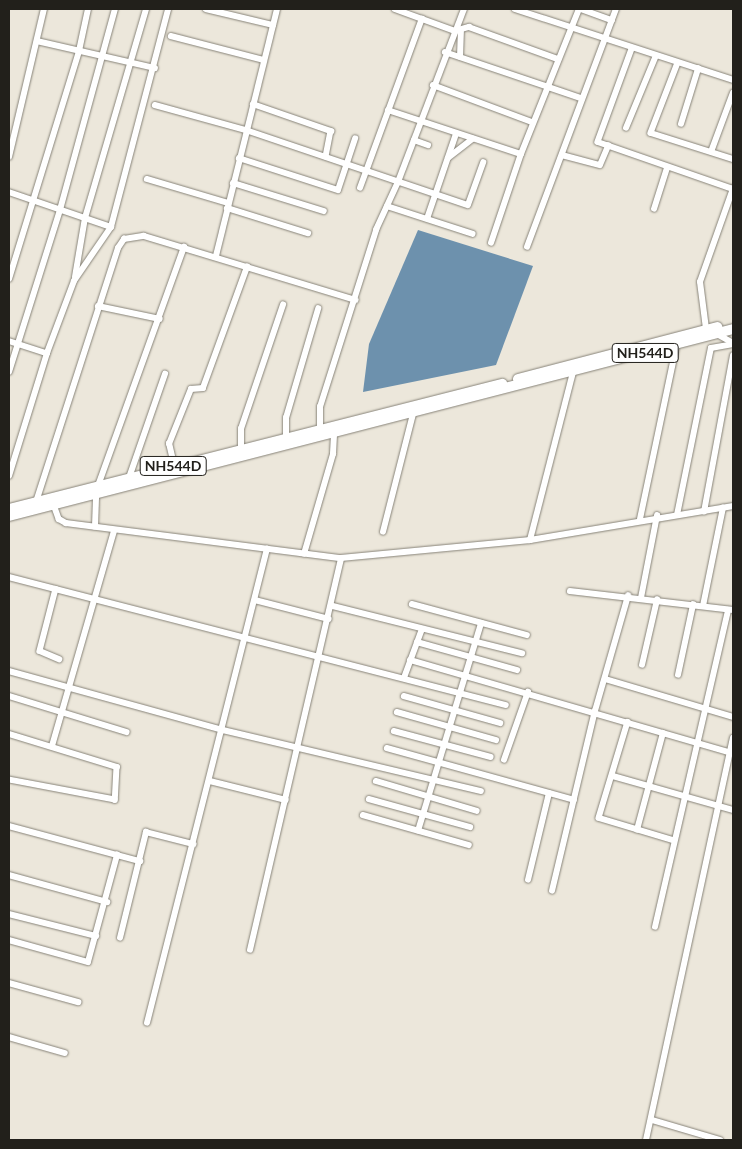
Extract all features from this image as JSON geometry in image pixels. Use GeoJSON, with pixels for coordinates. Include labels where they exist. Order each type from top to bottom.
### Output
{"type":"FeatureCollection","features":[{"type":"Feature","properties":{"kind":"highway","name":"NH544D"},"geometry":{"type":"LineString","coordinates":[[9,516],[54,505],[129,478],[286,436],[733,323]]}},
{"type":"Feature","properties":{"kind":"highway","name":"NH544D"},"geometry":{"type":"LineString","coordinates":[[9,509],[97,490],[413,414],[733,329]]}},
{"type":"Feature","properties":{"kind":"street"},"geometry":{"type":"LineString","coordinates":[[9,157],[44,9]]}},
{"type":"Feature","properties":{"kind":"street"},"geometry":{"type":"LineString","coordinates":[[9,279],[35,201],[79,51],[88,9]]}},
{"type":"Feature","properties":{"kind":"street"},"geometry":{"type":"LineString","coordinates":[[9,372],[60,210],[103,57],[114,9]]}},
{"type":"Feature","properties":{"kind":"street"},"geometry":{"type":"LineString","coordinates":[[9,476],[47,353],[74,281],[85,218],[146,9]]}},
{"type":"Feature","properties":{"kind":"street"},"geometry":{"type":"LineString","coordinates":[[74,281],[111,227],[155,68],[168,9]]}},
{"type":"Feature","properties":{"kind":"street"},"geometry":{"type":"LineString","coordinates":[[206,9],[273,25]]}},
{"type":"Feature","properties":{"kind":"street"},"geometry":{"type":"LineString","coordinates":[[216,256],[277,9]]}},
{"type":"Feature","properties":{"kind":"street"},"geometry":{"type":"LineString","coordinates":[[395,9],[458,32],[469,27],[558,58]]}},
{"type":"Feature","properties":{"kind":"street"},"geometry":{"type":"LineString","coordinates":[[320,428],[320,407],[356,300],[376,230],[398,182],[445,52],[458,32],[464,9]]}},
{"type":"Feature","properties":{"kind":"street"},"geometry":{"type":"LineString","coordinates":[[515,9],[655,58],[733,80]]}},
{"type":"Feature","properties":{"kind":"street"},"geometry":{"type":"LineString","coordinates":[[491,243],[532,122],[580,9],[612,20]]}},
{"type":"Feature","properties":{"kind":"street"},"geometry":{"type":"LineString","coordinates":[[527,247],[562,155],[581,98],[616,9]]}},
{"type":"Feature","properties":{"kind":"street"},"geometry":{"type":"LineString","coordinates":[[360,188],[422,19]]}},
{"type":"Feature","properties":{"kind":"street"},"geometry":{"type":"LineString","coordinates":[[458,32],[460,58]]}},
{"type":"Feature","properties":{"kind":"street"},"geometry":{"type":"LineString","coordinates":[[171,36],[264,60]]}},
{"type":"Feature","properties":{"kind":"street"},"geometry":{"type":"LineString","coordinates":[[36,41],[155,68]]}},
{"type":"Feature","properties":{"kind":"street"},"geometry":{"type":"LineString","coordinates":[[632,49],[598,142],[667,168],[733,189],[700,282],[706,329]]}},
{"type":"Feature","properties":{"kind":"street"},"geometry":{"type":"LineString","coordinates":[[445,52],[581,98]]}},
{"type":"Feature","properties":{"kind":"street"},"geometry":{"type":"LineString","coordinates":[[626,128],[655,58]]}},
{"type":"Feature","properties":{"kind":"street"},"geometry":{"type":"LineString","coordinates":[[678,63],[651,132],[733,159]]}},
{"type":"Feature","properties":{"kind":"street"},"geometry":{"type":"LineString","coordinates":[[681,124],[698,69]]}},
{"type":"Feature","properties":{"kind":"street"},"geometry":{"type":"LineString","coordinates":[[433,85],[532,122]]}},
{"type":"Feature","properties":{"kind":"street"},"geometry":{"type":"LineString","coordinates":[[711,152],[733,93]]}},
{"type":"Feature","properties":{"kind":"street"},"geometry":{"type":"LineString","coordinates":[[253,104],[331,131],[326,157]]}},
{"type":"Feature","properties":{"kind":"street"},"geometry":{"type":"LineString","coordinates":[[155,105],[246,130],[468,205],[483,163]]}},
{"type":"Feature","properties":{"kind":"street"},"geometry":{"type":"LineString","coordinates":[[388,110],[521,154]]}},
{"type":"Feature","properties":{"kind":"street"},"geometry":{"type":"LineString","coordinates":[[427,219],[456,134]]}},
{"type":"Feature","properties":{"kind":"street"},"geometry":{"type":"LineString","coordinates":[[239,158],[338,190],[355,139]]}},
{"type":"Feature","properties":{"kind":"street"},"geometry":{"type":"LineString","coordinates":[[446,159],[472,139]]}},
{"type":"Feature","properties":{"kind":"street"},"geometry":{"type":"LineString","coordinates":[[414,140],[428,145]]}},
{"type":"Feature","properties":{"kind":"street"},"geometry":{"type":"LineString","coordinates":[[562,155],[600,165],[608,146]]}},
{"type":"Feature","properties":{"kind":"street"},"geometry":{"type":"LineString","coordinates":[[654,209],[667,168]]}},
{"type":"Feature","properties":{"kind":"street"},"geometry":{"type":"LineString","coordinates":[[147,180],[308,233]]}},
{"type":"Feature","properties":{"kind":"street"},"geometry":{"type":"LineString","coordinates":[[233,183],[324,210]]}},
{"type":"Feature","properties":{"kind":"street"},"geometry":{"type":"LineString","coordinates":[[9,192],[111,227]]}},
{"type":"Feature","properties":{"kind":"street"},"geometry":{"type":"LineString","coordinates":[[387,206],[473,234]]}},
{"type":"Feature","properties":{"kind":"street"},"geometry":{"type":"LineString","coordinates":[[36,502],[98,306],[124,239],[144,236],[216,256],[356,300]]}},
{"type":"Feature","properties":{"kind":"street"},"geometry":{"type":"LineString","coordinates":[[95,527],[97,490],[160,319],[184,247]]}},
{"type":"Feature","properties":{"kind":"street"},"geometry":{"type":"LineString","coordinates":[[174,466],[169,444],[191,389],[203,388],[247,267]]}},
{"type":"Feature","properties":{"kind":"street"},"geometry":{"type":"LineString","coordinates":[[241,448],[241,429],[282,305]]}},
{"type":"Feature","properties":{"kind":"street"},"geometry":{"type":"LineString","coordinates":[[98,306],[160,319]]}},
{"type":"Feature","properties":{"kind":"street"},"geometry":{"type":"LineString","coordinates":[[286,436],[286,418],[318,309]]}},
{"type":"Feature","properties":{"kind":"street"},"geometry":{"type":"LineString","coordinates":[[716,334],[733,343]]}},
{"type":"Feature","properties":{"kind":"street"},"geometry":{"type":"LineString","coordinates":[[9,341],[47,353]]}},
{"type":"Feature","properties":{"kind":"street"},"geometry":{"type":"LineString","coordinates":[[677,515],[711,348],[733,343]]}},
{"type":"Feature","properties":{"kind":"street"},"geometry":{"type":"LineString","coordinates":[[640,519],[677,344]]}},
{"type":"Feature","properties":{"kind":"street"},"geometry":{"type":"LineString","coordinates":[[704,512],[733,356]]}},
{"type":"Feature","properties":{"kind":"street"},"geometry":{"type":"LineString","coordinates":[[530,540],[573,372]]}},
{"type":"Feature","properties":{"kind":"street"},"geometry":{"type":"LineString","coordinates":[[129,478],[165,374]]}},
{"type":"Feature","properties":{"kind":"street"},"geometry":{"type":"LineString","coordinates":[[383,532],[413,414]]}},
{"type":"Feature","properties":{"kind":"street"},"geometry":{"type":"LineString","coordinates":[[304,554],[333,454],[334,433]]}},
{"type":"Feature","properties":{"kind":"street"},"geometry":{"type":"LineString","coordinates":[[54,505],[62,522],[114,531],[341,558],[530,540],[657,516],[704,512],[733,506]]}},
{"type":"Feature","properties":{"kind":"street"},"geometry":{"type":"LineString","coordinates":[[703,606],[723,508]]}},
{"type":"Feature","properties":{"kind":"street"},"geometry":{"type":"LineString","coordinates":[[641,598],[657,516]]}},
{"type":"Feature","properties":{"kind":"street"},"geometry":{"type":"LineString","coordinates":[[52,746],[64,713],[114,531]]}},
{"type":"Feature","properties":{"kind":"street"},"geometry":{"type":"LineString","coordinates":[[147,1023],[223,730],[267,549]]}},
{"type":"Feature","properties":{"kind":"street"},"geometry":{"type":"LineString","coordinates":[[250,950],[319,657],[333,606],[341,558]]}},
{"type":"Feature","properties":{"kind":"street"},"geometry":{"type":"LineString","coordinates":[[9,577],[506,705]]}},
{"type":"Feature","properties":{"kind":"street"},"geometry":{"type":"LineString","coordinates":[[56,589],[40,651],[59,659]]}},
{"type":"Feature","properties":{"kind":"street"},"geometry":{"type":"LineString","coordinates":[[570,591],[628,596],[730,610],[673,840],[655,927]]}},
{"type":"Feature","properties":{"kind":"street"},"geometry":{"type":"LineString","coordinates":[[552,891],[595,711],[628,596]]}},
{"type":"Feature","properties":{"kind":"street"},"geometry":{"type":"LineString","coordinates":[[255,600],[329,619]]}},
{"type":"Feature","properties":{"kind":"street"},"geometry":{"type":"LineString","coordinates":[[642,665],[657,600]]}},
{"type":"Feature","properties":{"kind":"street"},"geometry":{"type":"LineString","coordinates":[[412,604],[527,635]]}},
{"type":"Feature","properties":{"kind":"street"},"geometry":{"type":"LineString","coordinates":[[678,675],[693,605]]}},
{"type":"Feature","properties":{"kind":"street"},"geometry":{"type":"LineString","coordinates":[[333,606],[422,629],[475,638],[522,653]]}},
{"type":"Feature","properties":{"kind":"street"},"geometry":{"type":"LineString","coordinates":[[418,830],[481,622]]}},
{"type":"Feature","properties":{"kind":"street"},"geometry":{"type":"LineString","coordinates":[[404,678],[422,629]]}},
{"type":"Feature","properties":{"kind":"street"},"geometry":{"type":"LineString","coordinates":[[417,642],[517,670]]}},
{"type":"Feature","properties":{"kind":"street"},"geometry":{"type":"LineString","coordinates":[[410,660],[595,711],[697,744],[732,752]]}},
{"type":"Feature","properties":{"kind":"street"},"geometry":{"type":"LineString","coordinates":[[9,671],[223,730],[434,779],[481,792]]}},
{"type":"Feature","properties":{"kind":"street"},"geometry":{"type":"LineString","coordinates":[[605,679],[705,710],[733,716]]}},
{"type":"Feature","properties":{"kind":"street"},"geometry":{"type":"LineString","coordinates":[[504,760],[528,692]]}},
{"type":"Feature","properties":{"kind":"street"},"geometry":{"type":"LineString","coordinates":[[9,696],[127,732]]}},
{"type":"Feature","properties":{"kind":"street"},"geometry":{"type":"LineString","coordinates":[[404,696],[500,723]]}},
{"type":"Feature","properties":{"kind":"street"},"geometry":{"type":"LineString","coordinates":[[397,712],[496,740]]}},
{"type":"Feature","properties":{"kind":"street"},"geometry":{"type":"LineString","coordinates":[[628,722],[599,818],[673,840]]}},
{"type":"Feature","properties":{"kind":"street"},"geometry":{"type":"LineString","coordinates":[[394,731],[491,757]]}},
{"type":"Feature","properties":{"kind":"street"},"geometry":{"type":"LineString","coordinates":[[637,830],[663,733]]}},
{"type":"Feature","properties":{"kind":"street"},"geometry":{"type":"LineString","coordinates":[[9,734],[117,767],[115,800],[9,780]]}},
{"type":"Feature","properties":{"kind":"street"},"geometry":{"type":"LineString","coordinates":[[646,1140],[652,1120],[732,752],[733,738]]}},
{"type":"Feature","properties":{"kind":"street"},"geometry":{"type":"LineString","coordinates":[[387,748],[574,800]]}},
{"type":"Feature","properties":{"kind":"street"},"geometry":{"type":"LineString","coordinates":[[613,776],[648,788],[733,810]]}},
{"type":"Feature","properties":{"kind":"street"},"geometry":{"type":"LineString","coordinates":[[210,781],[286,800]]}},
{"type":"Feature","properties":{"kind":"street"},"geometry":{"type":"LineString","coordinates":[[376,782],[477,811]]}},
{"type":"Feature","properties":{"kind":"street"},"geometry":{"type":"LineString","coordinates":[[528,880],[549,793]]}},
{"type":"Feature","properties":{"kind":"street"},"geometry":{"type":"LineString","coordinates":[[369,799],[470,827]]}},
{"type":"Feature","properties":{"kind":"street"},"geometry":{"type":"LineString","coordinates":[[363,815],[469,845]]}},
{"type":"Feature","properties":{"kind":"street"},"geometry":{"type":"LineString","coordinates":[[9,826],[140,861]]}},
{"type":"Feature","properties":{"kind":"street"},"geometry":{"type":"LineString","coordinates":[[120,938],[146,832],[193,844]]}},
{"type":"Feature","properties":{"kind":"street"},"geometry":{"type":"LineString","coordinates":[[9,940],[88,962],[107,902],[117,855]]}},
{"type":"Feature","properties":{"kind":"street"},"geometry":{"type":"LineString","coordinates":[[9,875],[107,902]]}},
{"type":"Feature","properties":{"kind":"street"},"geometry":{"type":"LineString","coordinates":[[9,914],[96,936]]}},
{"type":"Feature","properties":{"kind":"street"},"geometry":{"type":"LineString","coordinates":[[9,983],[78,1002]]}},
{"type":"Feature","properties":{"kind":"street"},"geometry":{"type":"LineString","coordinates":[[9,1037],[65,1053]]}},
{"type":"Feature","properties":{"kind":"street"},"geometry":{"type":"LineString","coordinates":[[652,1120],[720,1140]]}},
{"type":"Feature","properties":{"kind":"street"},"geometry":{"type":"LineString","coordinates":[[688,1140],[691,1132]]}},
{"type":"Feature","properties":{"kind":"water"},"geometry":{"type":"Polygon","coordinates":[[[418,230],[533,266],[496,365],[363,392],[369,344],[418,230]]]}}]}
